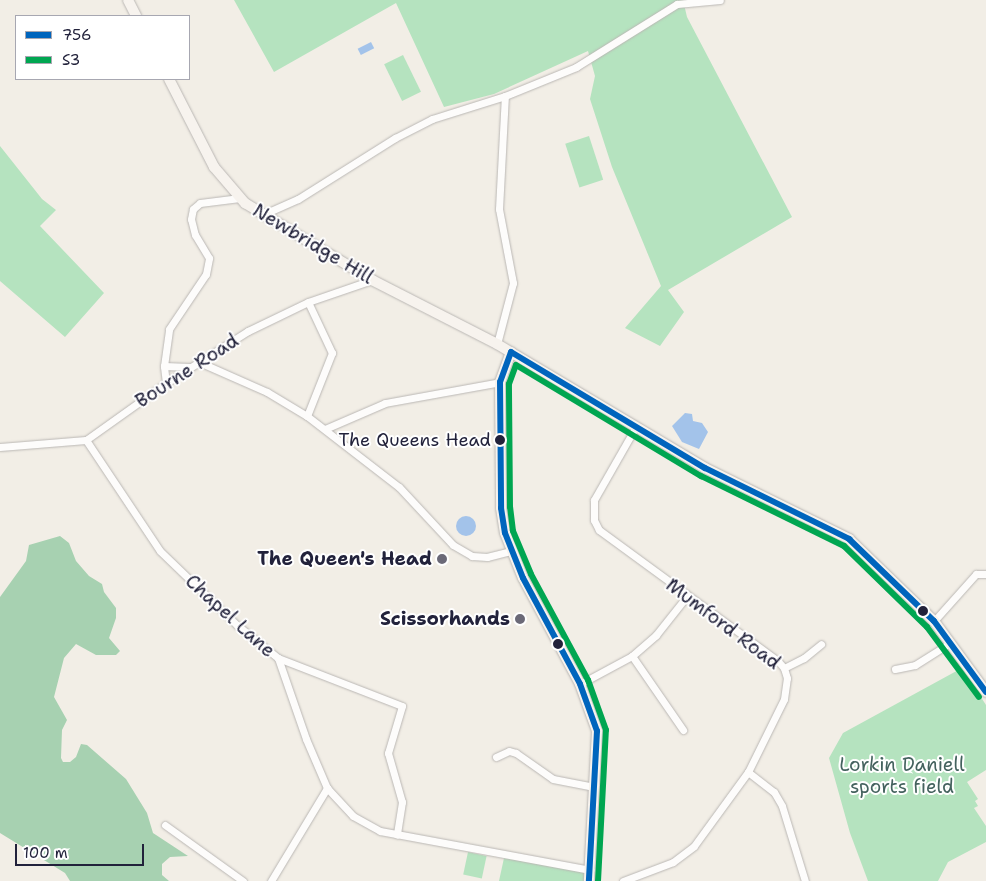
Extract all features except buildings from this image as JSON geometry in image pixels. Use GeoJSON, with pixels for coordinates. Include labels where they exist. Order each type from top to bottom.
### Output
{"type":"FeatureCollection","features":[{"type":"Feature","properties":{"kind":"street"},"geometry":{"type":"LineString","coordinates":[[128,0],[136,15]]}},
{"type":"Feature","properties":{"kind":"street"},"geometry":{"type":"LineString","coordinates":[[264,214],[298,199],[395,138],[432,119],[504,96],[576,67],[677,4],[720,0]]}},
{"type":"Feature","properties":{"kind":"street","name":"Newbridge Hill"},"geometry":{"type":"LineString","coordinates":[[170,80],[214,167],[240,198],[372,280],[497,344],[705,468],[849,539],[934,621],[986,692]]}},
{"type":"Feature","properties":{"kind":"street"},"geometry":{"type":"LineString","coordinates":[[497,344],[513,283],[499,209],[504,96]]}},
{"type":"Feature","properties":{"kind":"street"},"geometry":{"type":"LineString","coordinates":[[166,383],[164,366],[169,329],[206,274],[209,258],[195,235],[191,219],[193,209],[200,203],[240,198]]}},
{"type":"Feature","properties":{"kind":"street","name":"Bourne Road"},"geometry":{"type":"LineString","coordinates":[[86,440],[166,383],[248,332],[308,302],[372,280]]}},
{"type":"Feature","properties":{"kind":"street"},"geometry":{"type":"LineString","coordinates":[[307,416],[332,353],[308,302]]}},
{"type":"Feature","properties":{"kind":"street"},"geometry":{"type":"LineString","coordinates":[[511,352],[500,382],[501,508],[511,551],[580,684],[597,731],[590,876]]}},
{"type":"Feature","properties":{"kind":"street"},"geometry":{"type":"LineString","coordinates":[[199,362],[267,392],[307,416],[398,487],[453,545],[472,556],[487,557],[511,551]]}},
{"type":"Feature","properties":{"kind":"street"},"geometry":{"type":"LineString","coordinates":[[164,366],[191,368]]}},
{"type":"Feature","properties":{"kind":"street"},"geometry":{"type":"LineString","coordinates":[[325,430],[385,403],[500,382]]}},
{"type":"Feature","properties":{"kind":"street","name":"Mumford Road"},"geometry":{"type":"LineString","coordinates":[[623,881],[651,873],[684,855],[707,831],[748,772],[784,699],[787,678],[784,668],[598,530],[594,520],[594,500],[635,428]]}},
{"type":"Feature","properties":{"kind":"street"},"geometry":{"type":"LineString","coordinates":[[0,447],[86,440]]}},
{"type":"Feature","properties":{"kind":"street","name":"Chapel Lane"},"geometry":{"type":"LineString","coordinates":[[86,440],[160,551],[237,626],[278,658],[306,739],[327,788],[363,824],[397,835],[590,876]]}},
{"type":"Feature","properties":{"kind":"street"},"geometry":{"type":"LineString","coordinates":[[934,621],[976,574],[986,574]]}},
{"type":"Feature","properties":{"kind":"street"},"geometry":{"type":"LineString","coordinates":[[580,684],[632,656],[656,635],[687,596]]}},
{"type":"Feature","properties":{"kind":"street"},"geometry":{"type":"LineString","coordinates":[[896,669],[915,664],[950,643]]}},
{"type":"Feature","properties":{"kind":"street"},"geometry":{"type":"LineString","coordinates":[[784,668],[804,658],[821,644]]}},
{"type":"Feature","properties":{"kind":"street"},"geometry":{"type":"LineString","coordinates":[[632,656],[683,730]]}},
{"type":"Feature","properties":{"kind":"street"},"geometry":{"type":"LineString","coordinates":[[278,658],[402,706],[388,752],[402,802],[397,835]]}},
{"type":"Feature","properties":{"kind":"street"},"geometry":{"type":"LineString","coordinates":[[496,757],[509,751],[516,753],[553,778],[594,787]]}},
{"type":"Feature","properties":{"kind":"street"},"geometry":{"type":"LineString","coordinates":[[748,772],[774,792],[782,806],[805,881]]}},
{"type":"Feature","properties":{"kind":"street"},"geometry":{"type":"LineString","coordinates":[[271,881],[327,788]]}},
{"type":"Feature","properties":{"kind":"street"},"geometry":{"type":"LineString","coordinates":[[165,825],[243,881]]}},
{"type":"Feature","properties":{"kind":"green space"},"geometry":{"type":"Polygon","coordinates":[[[234,0],[683,0],[687,17],[792,217],[668,290],[684,312],[660,346],[625,328],[661,286],[612,167],[590,99],[595,76],[588,51],[494,94],[444,107],[396,3],[274,72],[234,0]]]}},
{"type":"Feature","properties":{"kind":"green space"},"geometry":{"type":"Polygon","coordinates":[[[403,55],[421,92],[402,101],[384,64],[403,55]]]}},
{"type":"Feature","properties":{"kind":"green space"},"geometry":{"type":"Polygon","coordinates":[[[589,136],[603,180],[579,187],[565,144],[589,136]]]}},
{"type":"Feature","properties":{"kind":"green space"},"geometry":{"type":"Polygon","coordinates":[[[0,146],[42,199],[56,210],[40,226],[104,293],[65,337],[0,281],[0,146]]]}},
{"type":"Feature","properties":{"kind":"green space"},"geometry":{"type":"Polygon","coordinates":[[[60,536],[69,543],[76,561],[89,576],[102,584],[104,592],[116,608],[116,618],[109,638],[120,651],[116,655],[96,655],[76,644],[64,658],[54,697],[67,720],[62,730],[61,758],[63,762],[70,762],[76,757],[81,744],[87,745],[126,779],[147,813],[153,833],[188,856],[170,857],[162,864],[162,875],[169,881],[70,881],[65,873],[0,833],[0,597],[26,561],[29,545],[60,536]]]}},
{"type":"Feature","properties":{"kind":"green space","name":"Lorkin Daniell sports field"},"geometry":{"type":"Polygon","coordinates":[[[962,668],[986,705],[986,770],[967,782],[978,799],[975,801],[978,806],[974,808],[986,826],[986,842],[948,862],[938,881],[868,881],[850,833],[829,758],[843,733],[962,668]]]}},
{"type":"Feature","properties":{"kind":"green space"},"geometry":{"type":"Polygon","coordinates":[[[468,852],[487,856],[482,878],[463,874],[468,852]]]}},
{"type":"Feature","properties":{"kind":"green space"},"geometry":{"type":"Polygon","coordinates":[[[504,858],[586,871],[584,881],[499,881],[504,858]]]}},
{"type":"Feature","properties":{"kind":"water"},"geometry":{"type":"Polygon","coordinates":[[[371,42],[374,48],[361,55],[358,49],[371,42]]]}},
{"type":"Feature","properties":{"kind":"water"},"geometry":{"type":"Polygon","coordinates":[[[685,413],[692,414],[693,421],[702,423],[708,432],[699,449],[682,442],[672,426],[685,413]]]}},
{"type":"Feature","properties":{"kind":"water"},"geometry":{"type":"Polygon","coordinates":[[[462,516],[470,516],[476,522],[476,530],[470,536],[462,536],[456,530],[456,522],[462,516]]]}},
{"type":"Feature","properties":{"kind":"transit line","name":"756"},"geometry":{"type":"LineString","coordinates":[[511,352],[705,468],[849,539],[934,621],[986,692]]}},
{"type":"Feature","properties":{"kind":"transit line","name":"756"},"geometry":{"type":"LineString","coordinates":[[511,352],[500,382],[501,508],[505,533],[523,578],[580,684],[597,731],[589,881]]}},
{"type":"Feature","properties":{"kind":"transit line","name":"S3"},"geometry":{"type":"LineString","coordinates":[[598,881],[606,730],[588,680],[531,574],[513,531],[510,507],[509,384],[516,365],[701,476],[844,546],[927,627],[979,697]]}},
{"type":"Feature","properties":{"kind":"place","name":"The Queens Head"},"geometry":{"type":"Point","coordinates":[500,440]}},
{"type":"Feature","properties":{"kind":"place","name":"The Queen's Head"},"geometry":{"type":"Point","coordinates":[442,559]}},
{"type":"Feature","properties":{"kind":"place","name":"Scissorhands"},"geometry":{"type":"Point","coordinates":[520,619]}}]}
